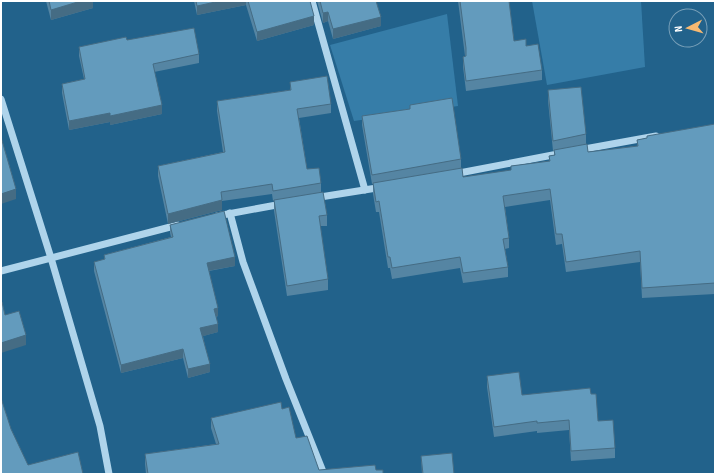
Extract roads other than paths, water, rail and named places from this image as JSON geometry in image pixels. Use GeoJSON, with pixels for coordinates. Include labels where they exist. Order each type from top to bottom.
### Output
{"type":"FeatureCollection","features":[{"type":"Feature","properties":{"kind":"street"},"geometry":{"type":"LineString","coordinates":[[312,1],[365,190]]}},
{"type":"Feature","properties":{"kind":"street"},"geometry":{"type":"LineString","coordinates":[[1,98],[4,117],[51,258],[100,426],[109,474]]}},
{"type":"Feature","properties":{"kind":"street"},"geometry":{"type":"LineString","coordinates":[[443,177],[664,134]]}},
{"type":"Feature","properties":{"kind":"street"},"geometry":{"type":"LineString","coordinates":[[307,200],[388,186]]}},
{"type":"Feature","properties":{"kind":"street"},"geometry":{"type":"LineString","coordinates":[[207,218],[292,202]]}},
{"type":"Feature","properties":{"kind":"street"},"geometry":{"type":"LineString","coordinates":[[230,213],[243,262],[286,379],[324,474]]}},
{"type":"Feature","properties":{"kind":"street"},"geometry":{"type":"LineString","coordinates":[[1,271],[184,223]]}}]}
